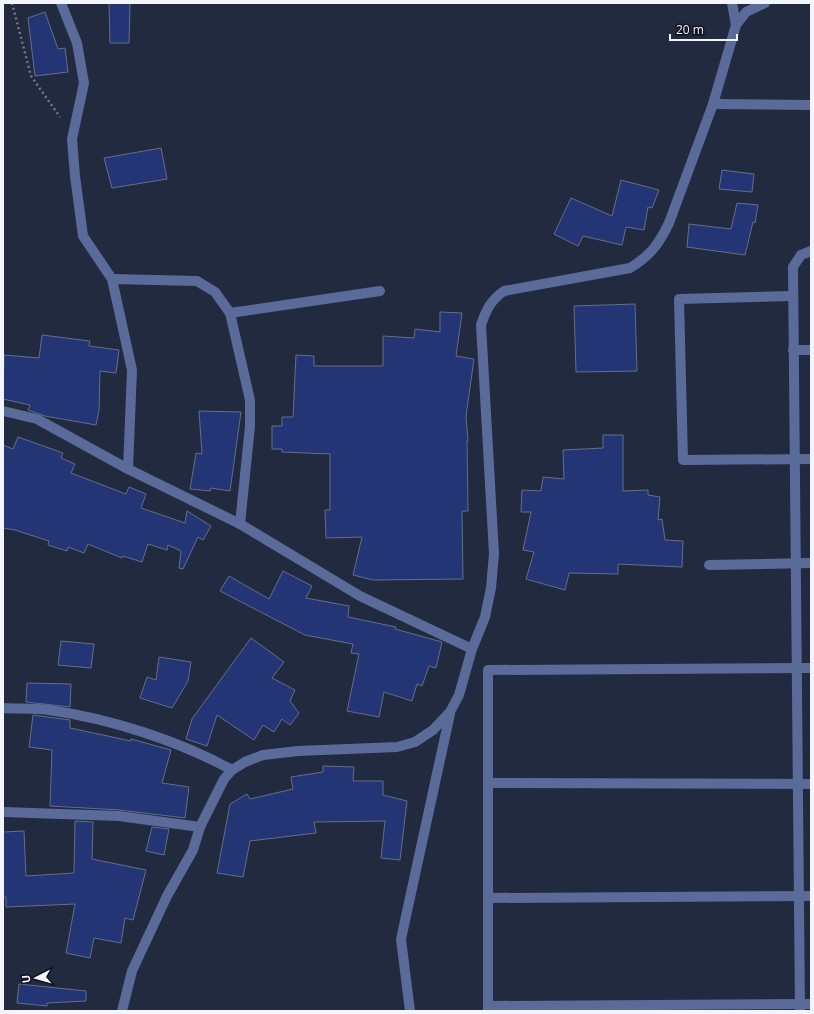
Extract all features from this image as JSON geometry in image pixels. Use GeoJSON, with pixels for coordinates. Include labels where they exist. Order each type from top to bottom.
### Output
{"type":"FeatureCollection","features":[{"type":"Feature","properties":{"kind":"street"},"geometry":{"type":"LineString","coordinates":[[62,3],[77,43],[84,83],[72,138],[75,176],[83,236],[112,279],[132,370],[128,469]]}},
{"type":"Feature","properties":{"kind":"street"},"geometry":{"type":"LineString","coordinates":[[732,3],[736,25]]}},
{"type":"Feature","properties":{"kind":"street"},"geometry":{"type":"LineString","coordinates":[[122,1011],[132,971],[166,896],[193,850],[200,827],[224,779],[232,770],[245,762],[263,755],[298,751],[397,748],[415,742],[433,730],[450,712],[459,696],[472,649],[485,617],[491,588],[494,554],[481,325],[486,310],[495,298],[504,291],[630,268],[646,259],[660,241],[669,223],[713,104],[736,25],[746,12],[765,3]]}},
{"type":"Feature","properties":{"kind":"street"},"geometry":{"type":"LineString","coordinates":[[713,104],[811,104]]}},
{"type":"Feature","properties":{"kind":"street"},"geometry":{"type":"LineString","coordinates":[[800,1007],[792,296],[793,267],[801,255],[811,251]]}},
{"type":"Feature","properties":{"kind":"street"},"geometry":{"type":"LineString","coordinates":[[112,279],[197,281],[215,292],[230,313],[250,400],[250,426],[240,524]]}},
{"type":"Feature","properties":{"kind":"street"},"geometry":{"type":"LineString","coordinates":[[230,313],[380,291]]}},
{"type":"Feature","properties":{"kind":"street"},"geometry":{"type":"LineString","coordinates":[[792,296],[679,299],[683,460],[811,459]]}},
{"type":"Feature","properties":{"kind":"street"},"geometry":{"type":"LineString","coordinates":[[793,350],[811,350]]}},
{"type":"Feature","properties":{"kind":"street"},"geometry":{"type":"LineString","coordinates":[[3,411],[38,419],[128,469],[240,524],[360,596],[472,649]]}},
{"type":"Feature","properties":{"kind":"street"},"geometry":{"type":"LineString","coordinates":[[709,565],[811,563]]}},
{"type":"Feature","properties":{"kind":"street"},"geometry":{"type":"LineString","coordinates":[[811,668],[488,670],[488,1009],[800,1007],[811,1004]]}},
{"type":"Feature","properties":{"kind":"street"},"geometry":{"type":"LineString","coordinates":[[3,708],[47,710],[72,714],[128,729],[193,751],[232,770]]}},
{"type":"Feature","properties":{"kind":"street"},"geometry":{"type":"LineString","coordinates":[[410,1011],[401,939],[450,712]]}},
{"type":"Feature","properties":{"kind":"street"},"geometry":{"type":"LineString","coordinates":[[488,783],[811,784]]}},
{"type":"Feature","properties":{"kind":"street"},"geometry":{"type":"LineString","coordinates":[[3,812],[119,816],[200,827]]}},
{"type":"Feature","properties":{"kind":"street"},"geometry":{"type":"LineString","coordinates":[[488,898],[811,896]]}},
{"type":"Feature","properties":{"kind":"path"},"geometry":{"type":"LineString","coordinates":[[12,3],[31,76],[54,106],[72,138]]}},
{"type":"Feature","properties":{"kind":"building"},"geometry":{"type":"Polygon","coordinates":[[[109,3],[130,3],[129,43],[110,43],[109,3]]]}},
{"type":"Feature","properties":{"kind":"building"},"geometry":{"type":"Polygon","coordinates":[[[45,12],[58,49],[65,48],[68,72],[35,76],[28,18],[45,12]]]}},
{"type":"Feature","properties":{"kind":"building"},"geometry":{"type":"Polygon","coordinates":[[[161,148],[167,179],[112,188],[104,158],[161,148]]]}},
{"type":"Feature","properties":{"kind":"building"},"geometry":{"type":"Polygon","coordinates":[[[722,170],[754,174],[752,192],[719,189],[722,170]]]}},
{"type":"Feature","properties":{"kind":"building"},"geometry":{"type":"Polygon","coordinates":[[[621,180],[659,190],[652,208],[648,207],[644,230],[626,227],[622,245],[583,236],[578,246],[554,234],[571,198],[612,216],[621,180]]]}},
{"type":"Feature","properties":{"kind":"building"},"geometry":{"type":"Polygon","coordinates":[[[737,203],[758,205],[755,223],[753,222],[745,255],[687,247],[689,224],[731,229],[737,203]]]}},
{"type":"Feature","properties":{"kind":"building"},"geometry":{"type":"Polygon","coordinates":[[[635,304],[637,371],[576,372],[574,306],[635,304]]]}},
{"type":"Feature","properties":{"kind":"building"},"geometry":{"type":"Polygon","coordinates":[[[440,312],[462,313],[456,356],[474,359],[466,416],[468,441],[468,511],[462,511],[463,579],[373,580],[353,575],[362,537],[326,538],[325,510],[330,510],[330,454],[282,452],[282,449],[272,449],[272,426],[282,426],[282,417],[293,417],[296,355],[314,356],[314,366],[383,366],[383,336],[414,338],[415,329],[440,332],[440,312]]]}},
{"type":"Feature","properties":{"kind":"building"},"geometry":{"type":"Polygon","coordinates":[[[42,335],[90,341],[89,346],[119,350],[116,373],[100,371],[99,410],[96,425],[45,416],[28,410],[30,405],[3,399],[4,355],[39,358],[42,335]]]}},
{"type":"Feature","properties":{"kind":"building"},"geometry":{"type":"Polygon","coordinates":[[[199,411],[241,412],[230,491],[211,488],[210,491],[190,489],[196,453],[202,454],[199,411]]]}},
{"type":"Feature","properties":{"kind":"building"},"geometry":{"type":"Polygon","coordinates":[[[603,435],[623,435],[623,491],[648,490],[648,495],[660,497],[658,520],[662,519],[665,540],[683,541],[682,567],[618,564],[618,574],[569,573],[565,590],[526,579],[534,552],[523,550],[531,512],[521,512],[522,490],[541,491],[543,477],[564,479],[563,450],[603,448],[603,435]]]}},
{"type":"Feature","properties":{"kind":"building"},"geometry":{"type":"Polygon","coordinates":[[[18,437],[63,453],[61,458],[75,464],[71,473],[126,494],[129,487],[146,494],[141,508],[185,523],[187,511],[211,526],[203,540],[198,537],[183,569],[179,568],[181,551],[168,545],[167,550],[148,544],[142,562],[123,556],[122,558],[88,544],[84,553],[68,547],[67,551],[48,545],[49,541],[15,530],[3,528],[3,445],[13,449],[18,437]]]}},
{"type":"Feature","properties":{"kind":"building"},"geometry":{"type":"Polygon","coordinates":[[[283,571],[312,586],[306,598],[349,606],[348,617],[396,627],[395,629],[442,642],[436,668],[429,666],[422,686],[417,684],[412,701],[384,692],[379,717],[347,711],[359,654],[351,653],[353,644],[305,635],[220,591],[229,576],[269,599],[283,571]]]}},
{"type":"Feature","properties":{"kind":"building"},"geometry":{"type":"Polygon","coordinates":[[[251,638],[284,662],[272,678],[295,690],[290,701],[299,713],[290,725],[282,719],[274,732],[263,725],[254,740],[217,715],[207,746],[186,739],[192,719],[251,638]]]}},
{"type":"Feature","properties":{"kind":"building"},"geometry":{"type":"Polygon","coordinates":[[[61,641],[94,644],[91,668],[58,665],[61,641]]]}},
{"type":"Feature","properties":{"kind":"building"},"geometry":{"type":"Polygon","coordinates":[[[159,657],[191,662],[188,681],[172,708],[140,698],[147,677],[156,680],[159,657]]]}},
{"type":"Feature","properties":{"kind":"building"},"geometry":{"type":"Polygon","coordinates":[[[27,683],[71,684],[70,707],[26,702],[27,683]]]}},
{"type":"Feature","properties":{"kind":"building"},"geometry":{"type":"Polygon","coordinates":[[[33,715],[70,720],[70,728],[131,741],[131,739],[171,750],[162,783],[189,787],[185,818],[120,810],[50,806],[52,750],[29,747],[33,715]]]}},
{"type":"Feature","properties":{"kind":"building"},"geometry":{"type":"Polygon","coordinates":[[[323,766],[354,767],[353,781],[383,781],[383,795],[407,801],[400,860],[381,858],[385,821],[314,822],[316,833],[250,841],[243,877],[217,873],[230,804],[247,794],[250,799],[293,789],[291,777],[323,772],[323,766]]]}},
{"type":"Feature","properties":{"kind":"building"},"geometry":{"type":"Polygon","coordinates":[[[75,821],[93,822],[92,859],[146,870],[133,920],[125,918],[121,943],[94,938],[90,958],[66,953],[75,904],[6,907],[6,897],[3,897],[3,832],[24,831],[26,876],[74,873],[75,821]]]}},
{"type":"Feature","properties":{"kind":"building"},"geometry":{"type":"Polygon","coordinates":[[[152,827],[169,829],[164,855],[146,851],[152,827]]]}},
{"type":"Feature","properties":{"kind":"building"},"geometry":{"type":"Polygon","coordinates":[[[19,984],[86,991],[86,1001],[47,1003],[47,1006],[17,1003],[19,984]]]}}]}
